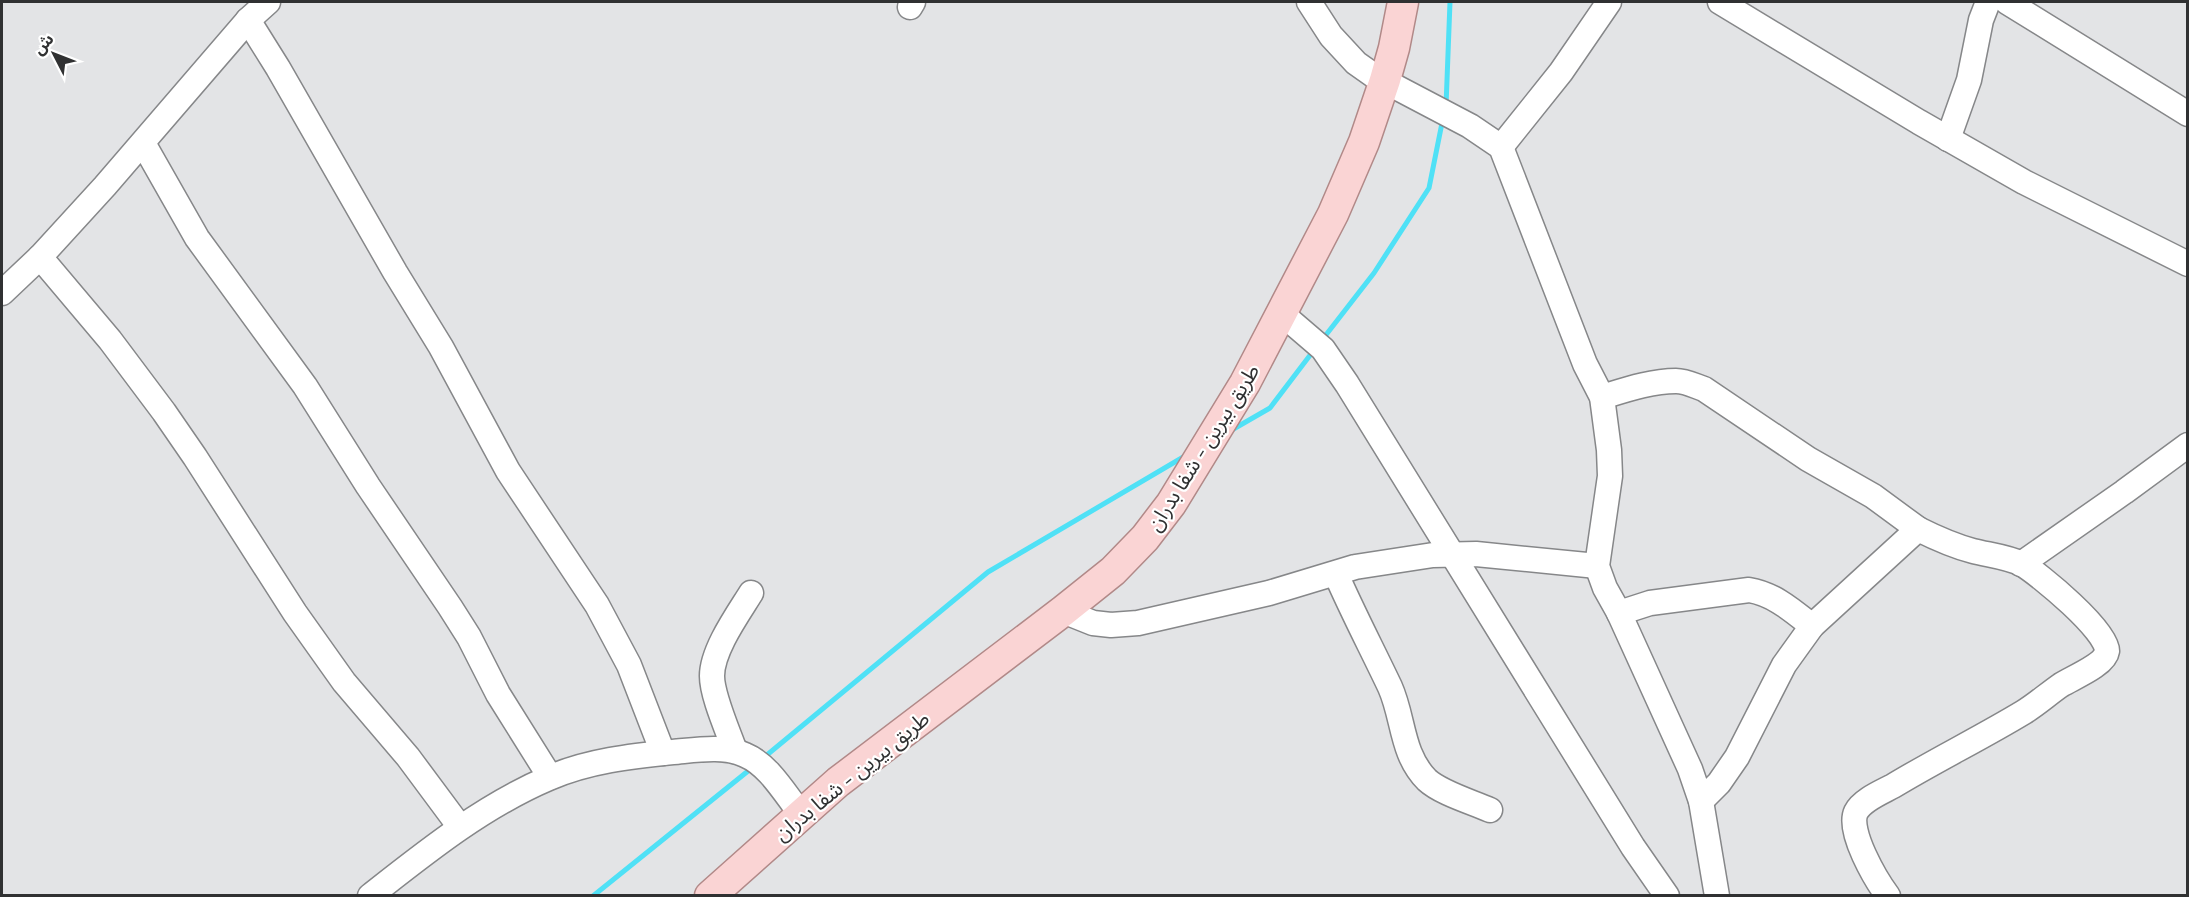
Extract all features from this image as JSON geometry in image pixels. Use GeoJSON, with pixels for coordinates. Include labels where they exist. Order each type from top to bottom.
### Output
{"type":"FeatureCollection","features":[{"type":"Feature","properties":{"kind":"main road","name":"طريق بيرين - شفا بدران"},"geometry":{"type":"LineString","coordinates":[[710,896],[838,782],[1063,611],[1113,571],[1145,538],[1171,504],[1245,383],[1347,184],[1364,142],[1394,48],[1403,2]]}},
{"type":"Feature","properties":{"kind":"street"},"geometry":{"type":"LineString","coordinates":[[2,293],[40,257],[143,143],[248,20],[268,2]]}},
{"type":"Feature","properties":{"kind":"street"},"geometry":{"type":"LineString","coordinates":[[1309,2],[1331,36],[1356,63],[1373,75],[1470,126],[1501,147],[1526,206],[1577,344],[1602,397],[1610,476],[1597,566],[1605,588],[1619,613],[1690,769],[1701,801],[1717,896]]}},
{"type":"Feature","properties":{"kind":"street"},"geometry":{"type":"LineString","coordinates":[[1501,147],[1561,72],[1609,2]]}},
{"type":"Feature","properties":{"kind":"street"},"geometry":{"type":"LineString","coordinates":[[1720,2],[2024,182],[2187,264]]}},
{"type":"Feature","properties":{"kind":"street"},"geometry":{"type":"LineString","coordinates":[[1948,139],[1969,80],[1981,20],[1988,2]]}},
{"type":"Feature","properties":{"kind":"street"},"geometry":{"type":"LineString","coordinates":[[2007,2],[2187,114]]}},
{"type":"Feature","properties":{"kind":"street"},"geometry":{"type":"LineString","coordinates":[[248,20],[441,347],[508,471],[597,605],[629,665],[663,753]]}},
{"type":"Feature","properties":{"kind":"street"},"geometry":{"type":"LineString","coordinates":[[143,143],[197,238],[305,386],[368,486],[450,607],[469,637],[498,694],[550,777]]}},
{"type":"Feature","properties":{"kind":"street"},"geometry":{"type":"LineString","coordinates":[[40,257],[110,340],[171,421],[295,613],[344,682],[408,757],[460,827]]}},
{"type":"Feature","properties":{"kind":"street"},"geometry":{"type":"LineString","coordinates":[[1281,313],[1323,349],[1347,384],[1633,847],[1667,896]]}},
{"type":"Feature","properties":{"kind":"street"},"geometry":{"type":"LineString","coordinates":[[1602,397],[1632,388],[1677,381],[1704,389],[1808,459],[1873,496],[1918,529],[1956,545],[2021,564],[2063,596],[2090,622],[2106,647],[2107,653],[2101,661],[2060,686],[2039,703],[1939,758],[1870,799],[1859,808],[1855,813],[1855,821],[1860,844],[1870,867],[1888,896]]}},
{"type":"Feature","properties":{"kind":"street"},"geometry":{"type":"LineString","coordinates":[[2021,564],[2187,445]]}},
{"type":"Feature","properties":{"kind":"street"},"geometry":{"type":"LineString","coordinates":[[1701,801],[1719,783],[1737,756],[1784,665],[1812,626],[1918,529]]}},
{"type":"Feature","properties":{"kind":"street"},"geometry":{"type":"LineString","coordinates":[[1063,611],[1093,623],[1111,625],[1138,623],[1186,614],[1375,563],[1433,555],[1486,555],[1597,566]]}},
{"type":"Feature","properties":{"kind":"street"},"geometry":{"type":"LineString","coordinates":[[1336,574],[1389,686],[1404,738],[1419,770],[1437,787],[1490,810]]}},
{"type":"Feature","properties":{"kind":"street"},"geometry":{"type":"LineString","coordinates":[[1619,613],[1650,603],[1749,590],[1774,598],[1812,626]]}},
{"type":"Feature","properties":{"kind":"street"},"geometry":{"type":"LineString","coordinates":[[735,751],[713,687],[712,674],[715,661],[730,628],[751,593]]}},
{"type":"Feature","properties":{"kind":"street"},"geometry":{"type":"LineString","coordinates":[[370,896],[460,827],[550,777],[623,757],[707,749],[735,751],[756,761],[772,776],[801,814]]}},
{"type":"Feature","properties":{"kind":"waterway"},"geometry":{"type":"LineString","coordinates":[[1446,106],[1450,2]]}},
{"type":"Feature","properties":{"kind":"waterway"},"geometry":{"type":"LineString","coordinates":[[1322,340],[1374,273],[1429,188],[1443,118]]}},
{"type":"Feature","properties":{"kind":"waterway"},"geometry":{"type":"LineString","coordinates":[[1230,431],[1270,408],[1314,350]]}},
{"type":"Feature","properties":{"kind":"waterway"},"geometry":{"type":"LineString","coordinates":[[762,759],[988,572],[1185,456]]}},
{"type":"Feature","properties":{"kind":"waterway"},"geometry":{"type":"LineString","coordinates":[[593,896],[753,767]]}}]}
